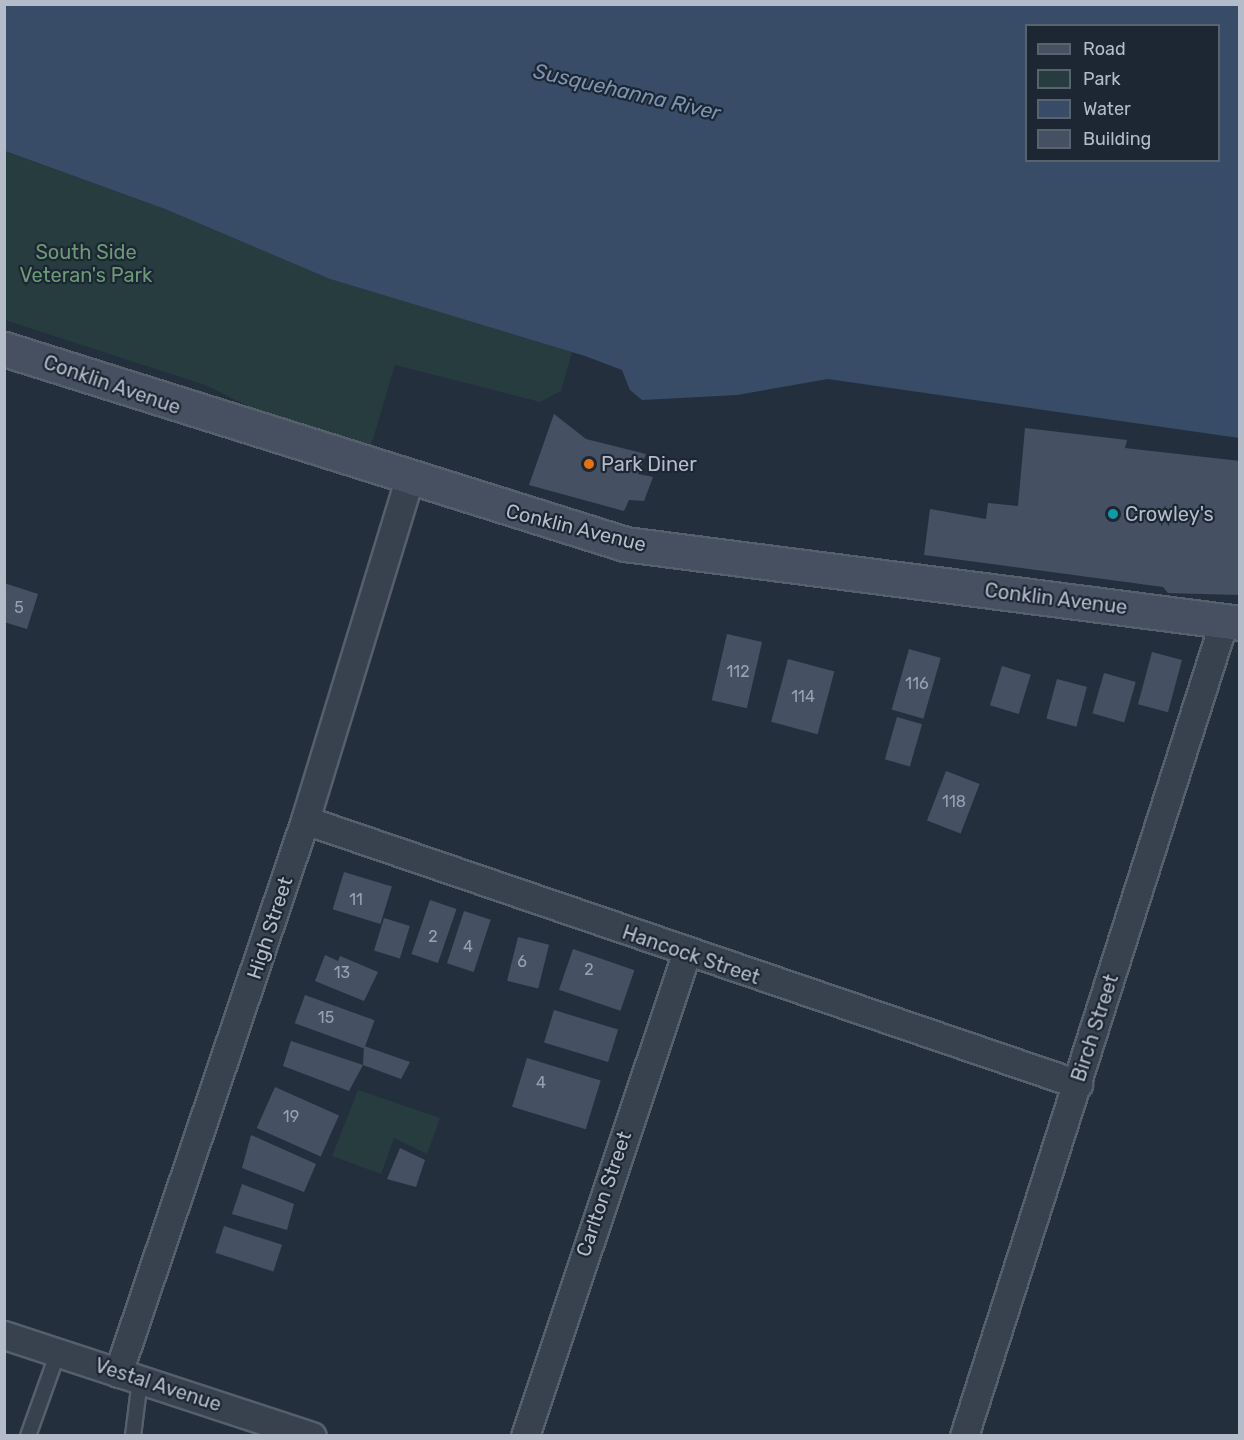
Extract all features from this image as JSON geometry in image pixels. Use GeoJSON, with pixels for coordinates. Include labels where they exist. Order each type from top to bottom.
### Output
{"type":"FeatureCollection","features":[{"type":"Feature","properties":{"kind":"main road","name":"Conklin Avenue"},"geometry":{"type":"LineString","coordinates":[[4,349],[409,480],[625,544],[1232,622]]}},
{"type":"Feature","properties":{"kind":"street","name":"High Street"},"geometry":{"type":"LineString","coordinates":[[129,1376],[305,820],[409,480]]}},
{"type":"Feature","properties":{"kind":"street","name":"Birch Street"},"geometry":{"type":"LineString","coordinates":[[964,1436],[1232,622]]}},
{"type":"Feature","properties":{"kind":"street","name":"Hancock Street"},"geometry":{"type":"LineString","coordinates":[[305,820],[686,954],[1078,1084]]}},
{"type":"Feature","properties":{"kind":"street","name":"Carlton Street"},"geometry":{"type":"LineString","coordinates":[[525,1436],[686,954]]}},
{"type":"Feature","properties":{"kind":"street","name":"Vestal Avenue"},"geometry":{"type":"LineString","coordinates":[[4,1335],[312,1436]]}},
{"type":"Feature","properties":{"kind":"lane"},"geometry":{"type":"LineString","coordinates":[[28,1436],[58,1352]]}},
{"type":"Feature","properties":{"kind":"lane"},"geometry":{"type":"LineString","coordinates":[[129,1376],[133,1436]]}},
{"type":"Feature","properties":{"kind":"green space","name":"South Side Veteran's Park"},"geometry":{"type":"Polygon","coordinates":[[[4,151],[165,209],[330,279],[572,352],[561,391],[540,402],[395,365],[370,449],[273,418],[205,385],[5,320],[4,151]]]}},
{"type":"Feature","properties":{"kind":"green space"},"geometry":{"type":"Polygon","coordinates":[[[358,1090],[440,1118],[427,1154],[394,1138],[381,1174],[332,1156],[358,1090]]]}},
{"type":"Feature","properties":{"kind":"water","name":"Susquehanna River"},"geometry":{"type":"Polygon","coordinates":[[[4,5],[1239,5],[1239,438],[828,379],[737,395],[642,400],[630,390],[622,370],[585,356],[330,279],[165,209],[5,151],[4,5]]]}},
{"type":"Feature","properties":{"kind":"building","name":"Park Diner"},"geometry":{"type":"Polygon","coordinates":[[[554,414],[586,439],[646,454],[638,474],[653,477],[644,501],[629,500],[624,511],[529,485],[554,414]]]}},
{"type":"Feature","properties":{"kind":"building","name":"Crowley's"},"geometry":{"type":"Polygon","coordinates":[[[1025,428],[1127,440],[1125,448],[1240,461],[1240,595],[1168,593],[1163,587],[924,555],[930,509],[986,519],[988,503],[1018,506],[1025,428]]]}},
{"type":"Feature","properties":{"kind":"building"},"geometry":{"type":"Polygon","coordinates":[[[4,583],[38,594],[27,629],[4,622],[4,583]]]}},
{"type":"Feature","properties":{"kind":"building"},"geometry":{"type":"Polygon","coordinates":[[[727,634],[762,642],[747,708],[712,700],[727,634]]]}},
{"type":"Feature","properties":{"kind":"building"},"geometry":{"type":"Polygon","coordinates":[[[909,649],[941,658],[923,719],[892,710],[909,649]]]}},
{"type":"Feature","properties":{"kind":"building"},"geometry":{"type":"Polygon","coordinates":[[[1152,652],[1182,660],[1168,712],[1138,704],[1152,652]]]}},
{"type":"Feature","properties":{"kind":"building"},"geometry":{"type":"Polygon","coordinates":[[[788,659],[834,671],[818,734],[771,722],[788,659]]]}},
{"type":"Feature","properties":{"kind":"building"},"geometry":{"type":"Polygon","coordinates":[[[1002,666],[1031,675],[1019,714],[990,705],[1002,666]]]}},
{"type":"Feature","properties":{"kind":"building"},"geometry":{"type":"Polygon","coordinates":[[[1104,673],[1136,682],[1124,722],[1092,713],[1104,673]]]}},
{"type":"Feature","properties":{"kind":"building"},"geometry":{"type":"Polygon","coordinates":[[[1057,679],[1087,687],[1076,727],[1046,719],[1057,679]]]}},
{"type":"Feature","properties":{"kind":"building"},"geometry":{"type":"Polygon","coordinates":[[[897,717],[922,724],[910,766],[885,759],[897,717]]]}},
{"type":"Feature","properties":{"kind":"building"},"geometry":{"type":"Polygon","coordinates":[[[946,771],[980,784],[961,833],[927,820],[946,771]]]}},
{"type":"Feature","properties":{"kind":"building"},"geometry":{"type":"Polygon","coordinates":[[[344,872],[392,887],[380,924],[333,909],[344,872]]]}},
{"type":"Feature","properties":{"kind":"building"},"geometry":{"type":"Polygon","coordinates":[[[430,900],[456,909],[438,963],[411,954],[430,900]]]}},
{"type":"Feature","properties":{"kind":"building"},"geometry":{"type":"Polygon","coordinates":[[[464,911],[491,920],[474,972],[447,963],[464,911]]]}},
{"type":"Feature","properties":{"kind":"building"},"geometry":{"type":"Polygon","coordinates":[[[384,918],[410,926],[400,958],[374,951],[384,918]]]}},
{"type":"Feature","properties":{"kind":"building"},"geometry":{"type":"Polygon","coordinates":[[[518,937],[549,945],[538,988],[507,981],[518,937]]]}},
{"type":"Feature","properties":{"kind":"building"},"geometry":{"type":"Polygon","coordinates":[[[573,949],[634,970],[620,1011],[559,990],[573,949]]]}},
{"type":"Feature","properties":{"kind":"building"},"geometry":{"type":"Polygon","coordinates":[[[325,955],[338,961],[340,956],[378,972],[364,1001],[315,981],[325,955]]]}},
{"type":"Feature","properties":{"kind":"building"},"geometry":{"type":"Polygon","coordinates":[[[305,995],[375,1020],[364,1049],[295,1023],[305,995]]]}},
{"type":"Feature","properties":{"kind":"building"},"geometry":{"type":"Polygon","coordinates":[[[554,1010],[618,1030],[608,1062],[544,1043],[554,1010]]]}},
{"type":"Feature","properties":{"kind":"building"},"geometry":{"type":"Polygon","coordinates":[[[291,1041],[363,1065],[349,1091],[283,1066],[291,1041]]]}},
{"type":"Feature","properties":{"kind":"building"},"geometry":{"type":"Polygon","coordinates":[[[364,1046],[410,1062],[401,1079],[363,1065],[364,1046]]]}},
{"type":"Feature","properties":{"kind":"building"},"geometry":{"type":"Polygon","coordinates":[[[527,1058],[601,1081],[586,1129],[512,1107],[527,1058]]]}},
{"type":"Feature","properties":{"kind":"building"},"geometry":{"type":"Polygon","coordinates":[[[275,1087],[339,1115],[321,1157],[257,1128],[275,1087]]]}},
{"type":"Feature","properties":{"kind":"building"},"geometry":{"type":"Polygon","coordinates":[[[251,1135],[316,1164],[304,1192],[242,1168],[251,1135]]]}},
{"type":"Feature","properties":{"kind":"building"},"geometry":{"type":"Polygon","coordinates":[[[400,1148],[425,1160],[416,1187],[387,1179],[400,1148]]]}},
{"type":"Feature","properties":{"kind":"building"},"geometry":{"type":"Polygon","coordinates":[[[242,1184],[294,1204],[287,1230],[232,1214],[242,1184]]]}},
{"type":"Feature","properties":{"kind":"building"},"geometry":{"type":"Polygon","coordinates":[[[224,1226],[282,1245],[273,1271],[215,1253],[224,1226]]]}},
{"type":"Feature","properties":{"kind":"place","name":"Park Diner"},"geometry":{"type":"Point","coordinates":[589,464]}},
{"type":"Feature","properties":{"kind":"place","name":"Crowley's"},"geometry":{"type":"Point","coordinates":[1113,514]}}]}
